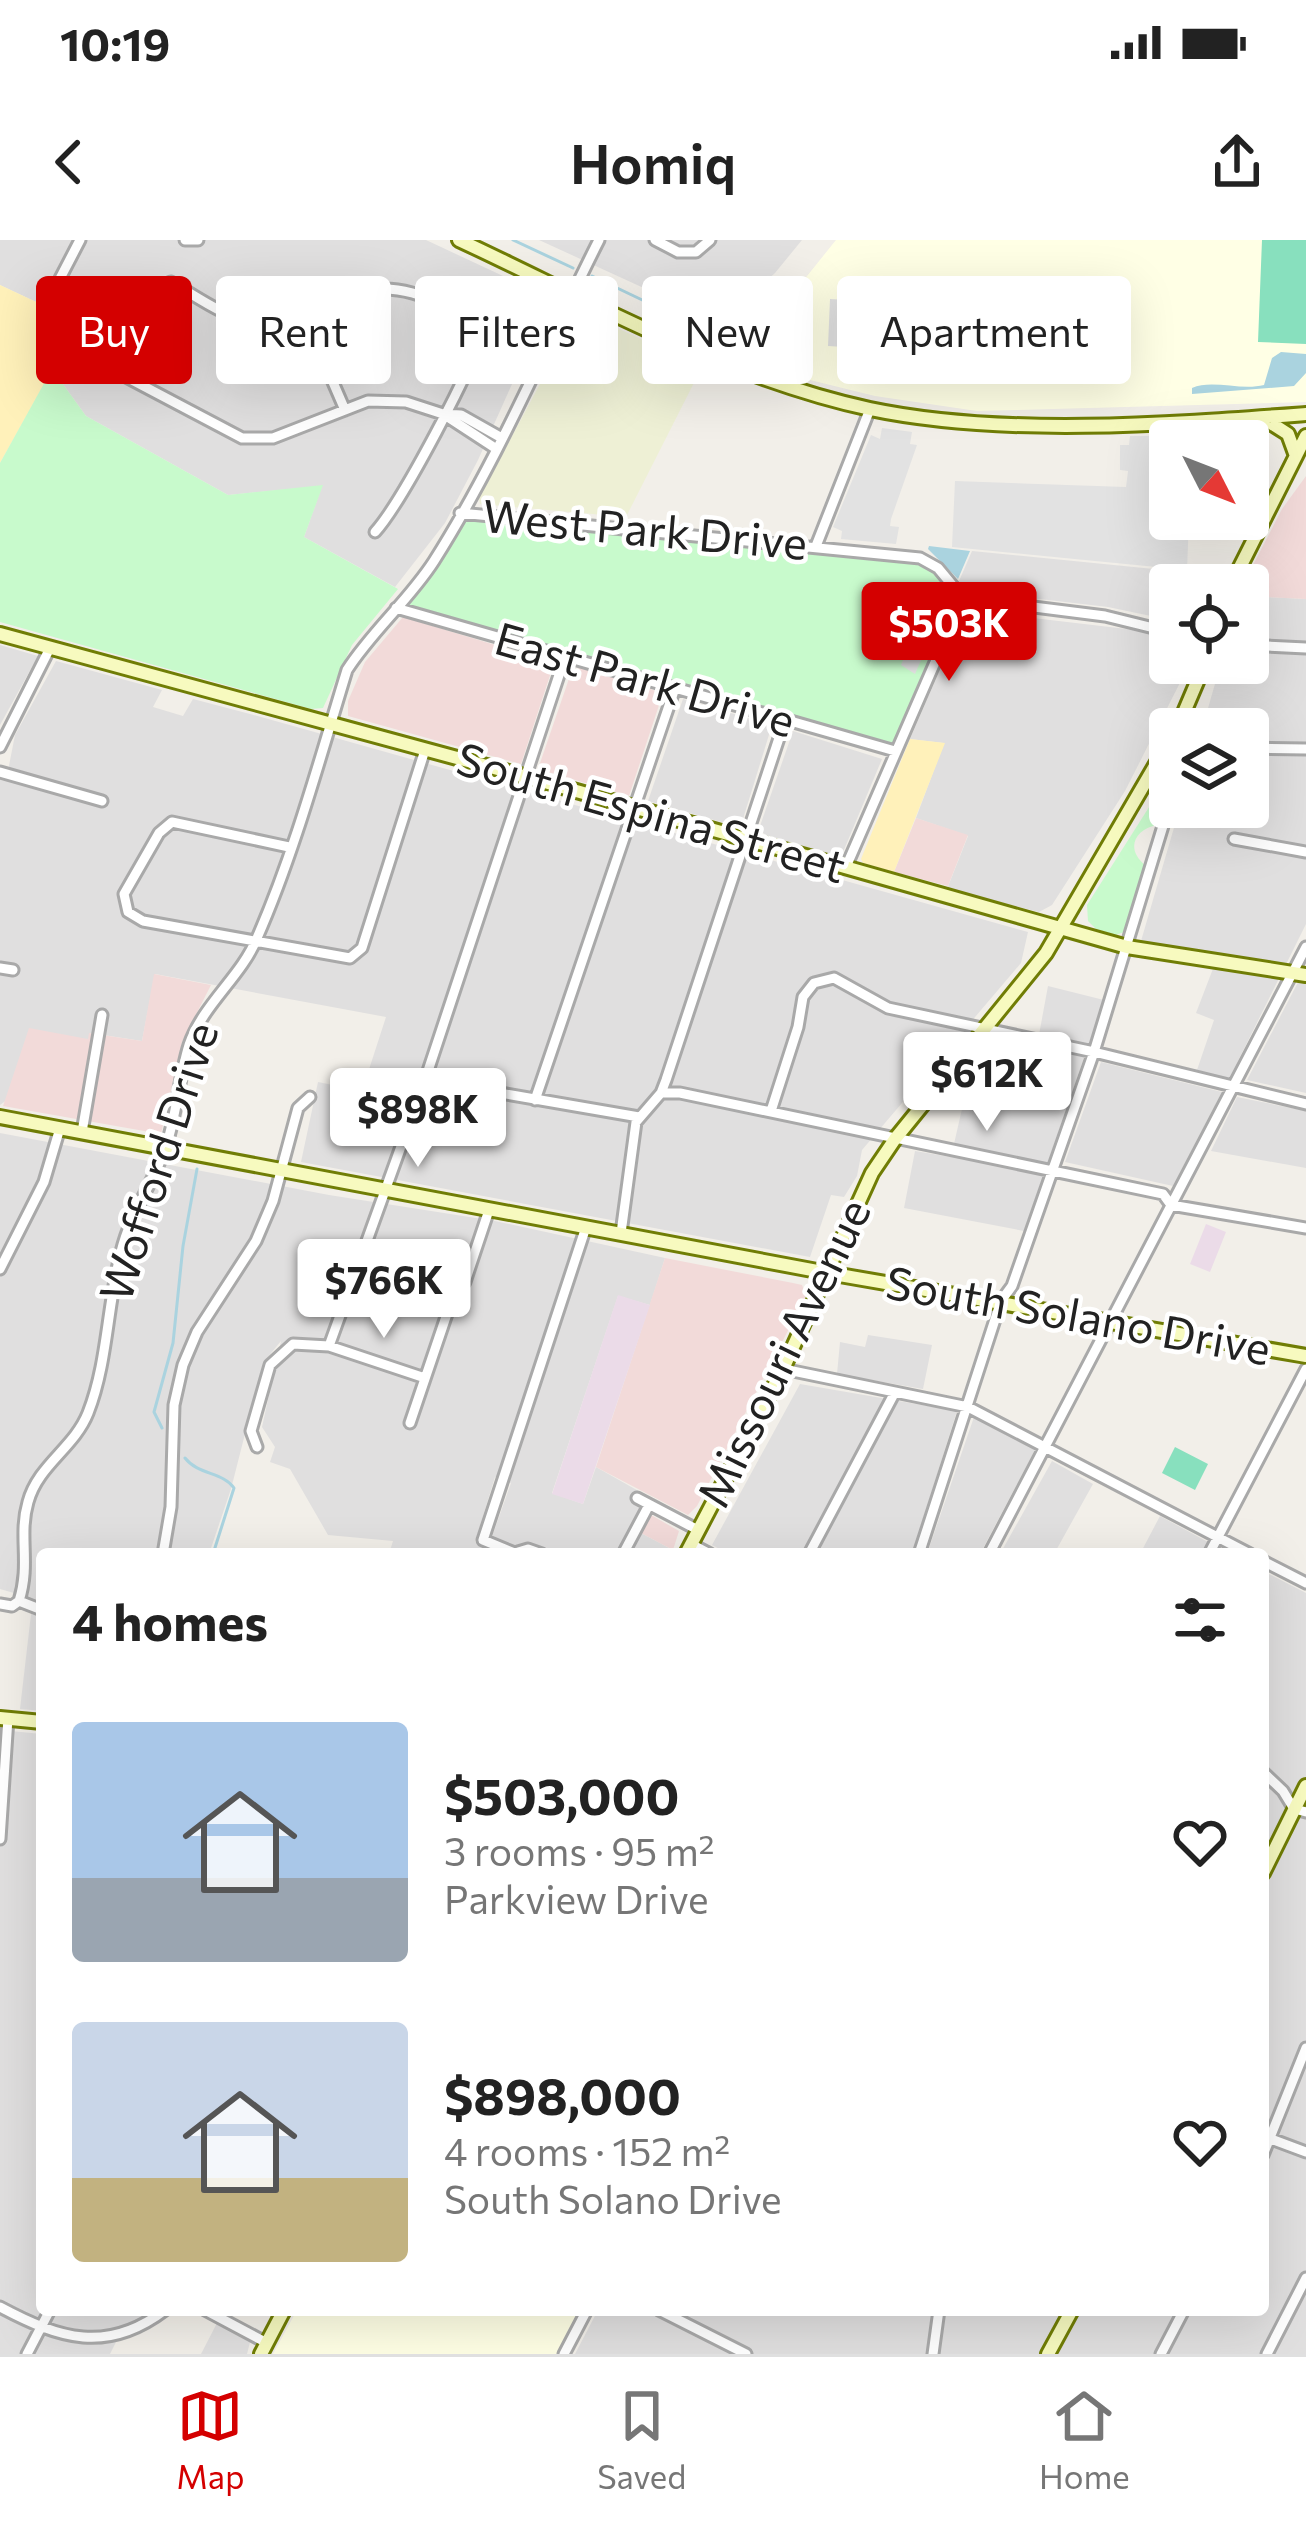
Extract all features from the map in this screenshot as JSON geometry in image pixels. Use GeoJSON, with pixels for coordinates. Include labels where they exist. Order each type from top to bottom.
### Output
{"type":"FeatureCollection","features":[{"type":"Feature","properties":{"kind":"street"},"geometry":{"type":"LineString","coordinates":[[61,276],[80,240]]}},
{"type":"Feature","properties":{"kind":"street"},"geometry":{"type":"LineString","coordinates":[[185,240],[199,240]]}},
{"type":"Feature","properties":{"kind":"street"},"geometry":{"type":"LineString","coordinates":[[459,240],[537,276]]}},
{"type":"Feature","properties":{"kind":"street","name":"Wofford Drive"},"geometry":{"type":"LineString","coordinates":[[582,276],[599,240]]}},
{"type":"Feature","properties":{"kind":"street"},"geometry":{"type":"LineString","coordinates":[[655,240],[678,252],[696,252],[710,240]]}},
{"type":"Feature","properties":{"kind":"street"},"geometry":{"type":"LineString","coordinates":[[216,305],[171,282],[159,287],[113,370],[242,437],[273,438],[389,399],[460,415],[498,442]]}},
{"type":"Feature","properties":{"kind":"street"},"geometry":{"type":"LineString","coordinates":[[375,532],[443,414],[484,328],[424,296],[391,287]]}},
{"type":"Feature","properties":{"kind":"street"},"geometry":{"type":"LineString","coordinates":[[618,313],[751,373],[870,409],[1003,422],[1175,423],[1306,414]]}},
{"type":"Feature","properties":{"kind":"street"},"geometry":{"type":"LineString","coordinates":[[334,384],[345,410]]}},
{"type":"Feature","properties":{"kind":"street","name":"Wofford Drive"},"geometry":{"type":"LineString","coordinates":[[19,1601],[28,1561],[24,1522],[29,1498],[41,1473],[75,1437],[89,1411],[122,1248],[133,1210],[166,1147],[189,1046],[200,1021],[256,943],[347,670],[432,564],[528,384]]}},
{"type":"Feature","properties":{"kind":"street"},"geometry":{"type":"LineString","coordinates":[[815,546],[870,409]]}},
{"type":"Feature","properties":{"kind":"street"},"geometry":{"type":"LineString","coordinates":[[1262,417],[1288,434],[1296,456]]}},
{"type":"Feature","properties":{"kind":"street"},"geometry":{"type":"LineString","coordinates":[[1242,564],[1306,436]]}},
{"type":"Feature","properties":{"kind":"street","name":"West Park Drive"},"geometry":{"type":"LineString","coordinates":[[460,513],[920,558],[938,568],[963,598]]}},
{"type":"Feature","properties":{"kind":"street"},"geometry":{"type":"LineString","coordinates":[[846,867],[963,598],[1105,616],[1149,627]]}},
{"type":"Feature","properties":{"kind":"street","name":"East Park Drive"},"geometry":{"type":"LineString","coordinates":[[396,608],[895,752]]}},
{"type":"Feature","properties":{"kind":"street","name":"South Espina Street"},"geometry":{"type":"LineString","coordinates":[[0,634],[1127,947],[1299,974]]}},
{"type":"Feature","properties":{"kind":"street"},"geometry":{"type":"LineString","coordinates":[[1269,647],[1306,648]]}},
{"type":"Feature","properties":{"kind":"street"},"geometry":{"type":"LineString","coordinates":[[0,747],[50,649]]}},
{"type":"Feature","properties":{"kind":"street"},"geometry":{"type":"LineString","coordinates":[[329,1346],[425,1080],[566,657]]}},
{"type":"Feature","properties":{"kind":"street"},"geometry":{"type":"LineString","coordinates":[[536,1100],[675,688]]}},
{"type":"Feature","properties":{"kind":"street"},"geometry":{"type":"LineString","coordinates":[[621,1233],[634,1130],[639,1117],[661,1093],[785,720]]}},
{"type":"Feature","properties":{"kind":"street"},"geometry":{"type":"LineString","coordinates":[[1269,748],[1306,749]]}},
{"type":"Feature","properties":{"kind":"street"},"geometry":{"type":"LineString","coordinates":[[289,847],[172,822],[159,833],[124,894],[128,912],[142,922],[350,958],[362,948],[425,750]]}},
{"type":"Feature","properties":{"kind":"street"},"geometry":{"type":"LineString","coordinates":[[0,772],[102,801]]}},
{"type":"Feature","properties":{"kind":"street","name":"Missouri Avenue"},"geometry":{"type":"LineString","coordinates":[[689,1548],[783,1369],[856,1202],[896,1139],[1026,980],[1149,776]]}},
{"type":"Feature","properties":{"kind":"street"},"geometry":{"type":"LineString","coordinates":[[921,1548],[1001,1301],[1012,1286],[1094,1052],[1163,828]]}},
{"type":"Feature","properties":{"kind":"street"},"geometry":{"type":"LineString","coordinates":[[1234,839],[1306,852]]}},
{"type":"Feature","properties":{"kind":"street"},"geometry":{"type":"LineString","coordinates":[[992,1548],[1232,1088],[1299,974],[1306,947]]}},
{"type":"Feature","properties":{"kind":"street"},"geometry":{"type":"LineString","coordinates":[[0,968],[13,970]]}},
{"type":"Feature","properties":{"kind":"street"},"geometry":{"type":"LineString","coordinates":[[770,1111],[803,997],[820,980],[842,979],[888,1008],[1306,1104]]}},
{"type":"Feature","properties":{"kind":"street"},"geometry":{"type":"LineString","coordinates":[[82,1132],[102,1015]]}},
{"type":"Feature","properties":{"kind":"street"},"geometry":{"type":"LineString","coordinates":[[425,1080],[639,1117]]}},
{"type":"Feature","properties":{"kind":"street"},"geometry":{"type":"LineString","coordinates":[[661,1093],[680,1093],[1053,1169],[1163,1194],[1171,1205],[1306,1228]]}},
{"type":"Feature","properties":{"kind":"street"},"geometry":{"type":"LineString","coordinates":[[164,1548],[171,1507],[174,1405],[183,1365],[197,1332],[256,1241],[282,1171],[298,1108],[310,1097]]}},
{"type":"Feature","properties":{"kind":"street","name":"South Solano Drive"},"geometry":{"type":"LineString","coordinates":[[0,1117],[828,1273],[1306,1357]]}},
{"type":"Feature","properties":{"kind":"street"},"geometry":{"type":"LineString","coordinates":[[0,1269],[44,1182],[60,1128]]}},
{"type":"Feature","properties":{"kind":"street"},"geometry":{"type":"LineString","coordinates":[[410,1423],[451,1302],[465,1282],[489,1210]]}},
{"type":"Feature","properties":{"kind":"street"},"geometry":{"type":"LineString","coordinates":[[504,1548],[483,1540],[586,1227]]}},
{"type":"Feature","properties":{"kind":"street"},"geometry":{"type":"LineString","coordinates":[[256,1448],[251,1431],[270,1365],[293,1344],[329,1346],[424,1378]]}},
{"type":"Feature","properties":{"kind":"street"},"geometry":{"type":"LineString","coordinates":[[783,1369],[968,1406],[1239,1548]]}},
{"type":"Feature","properties":{"kind":"street"},"geometry":{"type":"LineString","coordinates":[[1212,1548],[1306,1369]]}},
{"type":"Feature","properties":{"kind":"street"},"geometry":{"type":"LineString","coordinates":[[812,1548],[894,1394]]}},
{"type":"Feature","properties":{"kind":"street"},"geometry":{"type":"LineString","coordinates":[[637,1498],[698,1530]]}},
{"type":"Feature","properties":{"kind":"street"},"geometry":{"type":"LineString","coordinates":[[626,1548],[649,1505]]}},
{"type":"Feature","properties":{"kind":"street"},"geometry":{"type":"LineString","coordinates":[[1269,1564],[1306,1583]]}},
{"type":"Feature","properties":{"kind":"street"},"geometry":{"type":"LineString","coordinates":[[0,1604],[12,1606],[19,1601],[36,1608]]}},
{"type":"Feature","properties":{"kind":"street"},"geometry":{"type":"LineString","coordinates":[[0,1839],[4,1718],[36,1721]]}},
{"type":"Feature","properties":{"kind":"street"},"geometry":{"type":"LineString","coordinates":[[1269,1778],[1300,1810]]}},
{"type":"Feature","properties":{"kind":"street"},"geometry":{"type":"LineString","coordinates":[[1269,1863],[1300,1810],[1306,1786]]}},
{"type":"Feature","properties":{"kind":"street"},"geometry":{"type":"LineString","coordinates":[[1269,2133],[1306,2050]]}},
{"type":"Feature","properties":{"kind":"street"},"geometry":{"type":"LineString","coordinates":[[1269,2139],[1306,2152]]}},
{"type":"Feature","properties":{"kind":"street"},"geometry":{"type":"LineString","coordinates":[[1267,2354],[1306,2278]]}},
{"type":"Feature","properties":{"kind":"street"},"geometry":{"type":"LineString","coordinates":[[0,2307],[67,2341],[127,2338]]}},
{"type":"Feature","properties":{"kind":"street"},"geometry":{"type":"LineString","coordinates":[[27,2354],[47,2316]]}},
{"type":"Feature","properties":{"kind":"street"},"geometry":{"type":"LineString","coordinates":[[120,2350],[127,2338],[157,2316]]}},
{"type":"Feature","properties":{"kind":"street"},"geometry":{"type":"LineString","coordinates":[[214,2316],[264,2349],[281,2316]]}},
{"type":"Feature","properties":{"kind":"street"},"geometry":{"type":"LineString","coordinates":[[564,2354],[584,2316]]}},
{"type":"Feature","properties":{"kind":"street"},"geometry":{"type":"LineString","coordinates":[[671,2316],[746,2354]]}},
{"type":"Feature","properties":{"kind":"street"},"geometry":{"type":"LineString","coordinates":[[933,2354],[938,2316]]}},
{"type":"Feature","properties":{"kind":"street"},"geometry":{"type":"LineString","coordinates":[[1048,2354],[1069,2316]]}},
{"type":"Feature","properties":{"kind":"street"},"geometry":{"type":"LineString","coordinates":[[1161,2354],[1181,2316]]}},
{"type":"Feature","properties":{"kind":"shaded area"},"geometry":{"type":"Polygon","coordinates":[[[0,240],[426,240],[503,276],[415,276],[415,384],[512,384],[445,523],[395,587],[304,537],[322,486],[228,495],[86,416],[63,384],[192,384],[192,276],[36,276],[36,302],[0,285],[0,240]]]}},
{"type":"Feature","properties":{"kind":"shaded area"},"geometry":{"type":"Polygon","coordinates":[[[539,240],[802,240],[772,276],[642,276],[642,287],[539,240]]]}},
{"type":"Feature","properties":{"kind":"shaded area"},"geometry":{"type":"Polygon","coordinates":[[[836,240],[1306,240],[1306,402],[977,411],[875,396],[813,381],[813,276],[807,276],[836,240]]]}},
{"type":"Feature","properties":{"kind":"shaded area"},"geometry":{"type":"Polygon","coordinates":[[[830,299],[837,299],[837,347],[828,346],[830,299]]]}},
{"type":"Feature","properties":{"kind":"shaded area"},"geometry":{"type":"Polygon","coordinates":[[[618,328],[642,339],[642,384],[693,384],[626,517],[480,504],[540,384],[618,384],[618,328]]]}},
{"type":"Feature","properties":{"kind":"shaded area"},"geometry":{"type":"Polygon","coordinates":[[[882,428],[912,432],[910,444],[917,445],[891,519],[890,526],[899,527],[896,544],[841,539],[842,531],[833,527],[871,435],[880,439],[882,428]]]}},
{"type":"Feature","properties":{"kind":"shaded area"},"geometry":{"type":"Polygon","coordinates":[[[1130,436],[1149,436],[1149,540],[1188,540],[1187,564],[1149,566],[952,547],[955,481],[1126,487],[1128,471],[1120,470],[1120,445],[1129,445],[1130,436]]]}},
{"type":"Feature","properties":{"kind":"shaded area"},"geometry":{"type":"Polygon","coordinates":[[[1306,476],[1306,599],[1269,597],[1269,564],[1254,564],[1282,509],[1306,476]]]}},
{"type":"Feature","properties":{"kind":"shaded area"},"geometry":{"type":"Polygon","coordinates":[[[972,551],[1149,569],[1149,616],[972,591],[959,581],[972,551]]]}},
{"type":"Feature","properties":{"kind":"shaded area"},"geometry":{"type":"Polygon","coordinates":[[[932,590],[949,596],[915,674],[901,665],[932,590]]]}},
{"type":"Feature","properties":{"kind":"shaded area"},"geometry":{"type":"Polygon","coordinates":[[[1269,597],[1306,599],[1306,924],[1229,1079],[1197,1070],[1214,1020],[1196,1013],[1219,953],[1141,941],[1174,828],[1269,828],[1269,708],[1208,708],[1215,684],[1269,684],[1269,597]]]}},
{"type":"Feature","properties":{"kind":"shaded area"},"geometry":{"type":"Polygon","coordinates":[[[966,610],[1149,634],[1149,684],[1179,684],[1167,708],[1149,708],[1149,744],[1125,791],[1052,905],[1039,912],[947,889],[968,836],[916,818],[944,743],[910,739],[966,610]]]}},
{"type":"Feature","properties":{"kind":"shaded area"},"geometry":{"type":"Polygon","coordinates":[[[403,617],[554,663],[521,764],[348,716],[348,701],[365,662],[403,617]]]}},
{"type":"Feature","properties":{"kind":"shaded area"},"geometry":{"type":"Polygon","coordinates":[[[0,645],[38,656],[0,725],[0,645]]]}},
{"type":"Feature","properties":{"kind":"shaded area"},"geometry":{"type":"Polygon","coordinates":[[[56,661],[162,690],[153,707],[183,716],[193,699],[1028,932],[1021,963],[862,1150],[857,1176],[844,1197],[831,1195],[810,1257],[301,1162],[318,1082],[362,1091],[386,1017],[155,974],[142,1041],[90,1033],[89,1039],[0,1105],[0,780],[6,781],[15,735],[56,661]]]}},
{"type":"Feature","properties":{"kind":"shaded area"},"geometry":{"type":"Polygon","coordinates":[[[581,668],[663,693],[629,796],[538,769],[572,670],[581,668]]]}},
{"type":"Feature","properties":{"kind":"shaded area"},"geometry":{"type":"Polygon","coordinates":[[[683,699],[772,725],[743,819],[735,826],[648,801],[683,699]]]}},
{"type":"Feature","properties":{"kind":"shaded area"},"geometry":{"type":"Polygon","coordinates":[[[793,731],[882,759],[841,857],[767,836],[759,829],[793,731]]]}},
{"type":"Feature","properties":{"kind":"shaded area"},"geometry":{"type":"Polygon","coordinates":[[[916,818],[968,835],[948,886],[894,872],[916,818]]]}},
{"type":"Feature","properties":{"kind":"shaded area"},"geometry":{"type":"Polygon","coordinates":[[[1306,967],[1306,1093],[1247,1080],[1306,967]]]}},
{"type":"Feature","properties":{"kind":"shaded area"},"geometry":{"type":"Polygon","coordinates":[[[154,974],[211,985],[182,1042],[161,1134],[3,1106],[29,1028],[88,1039],[89,1033],[142,1041],[154,974]]]}},
{"type":"Feature","properties":{"kind":"shaded area"},"geometry":{"type":"Polygon","coordinates":[[[1048,986],[1104,1000],[1024,1231],[904,1208],[915,1151],[951,1157],[967,1087],[978,1089],[983,1057],[997,1043],[1036,1051],[1048,986]]]}},
{"type":"Feature","properties":{"kind":"shaded area"},"geometry":{"type":"Polygon","coordinates":[[[1101,1062],[1222,1092],[1173,1186],[1065,1162],[1101,1062]]]}},
{"type":"Feature","properties":{"kind":"shaded area"},"geometry":{"type":"Polygon","coordinates":[[[1237,1097],[1306,1111],[1306,1168],[1211,1151],[1237,1097]]]}},
{"type":"Feature","properties":{"kind":"shaded area"},"geometry":{"type":"Polygon","coordinates":[[[0,1133],[495,1221],[665,1258],[650,1305],[618,1296],[552,1493],[583,1504],[596,1467],[658,1502],[641,1533],[669,1548],[488,1548],[391,1548],[393,1541],[328,1535],[290,1469],[270,1462],[275,1447],[262,1427],[281,1341],[263,1363],[211,1548],[36,1548],[36,1599],[0,1589],[0,1133]],[[495,1477],[475,1542],[488,1548],[511,1483],[495,1477]]]}},
{"type":"Feature","properties":{"kind":"shaded area"},"geometry":{"type":"Polygon","coordinates":[[[1206,1224],[1226,1232],[1210,1272],[1190,1264],[1206,1224]]]}},
{"type":"Feature","properties":{"kind":"shaded area"},"geometry":{"type":"Polygon","coordinates":[[[665,1258],[802,1285],[806,1296],[697,1506],[688,1515],[596,1467],[665,1258]]]}},
{"type":"Feature","properties":{"kind":"shaded area"},"geometry":{"type":"Polygon","coordinates":[[[618,1295],[650,1305],[583,1504],[552,1494],[618,1295]]]}},
{"type":"Feature","properties":{"kind":"shaded area"},"geometry":{"type":"Polygon","coordinates":[[[868,1335],[932,1345],[923,1389],[837,1374],[840,1342],[865,1347],[868,1335]]]}},
{"type":"Feature","properties":{"kind":"shaded area"},"geometry":{"type":"Polygon","coordinates":[[[800,1384],[957,1411],[914,1548],[712,1545],[800,1384]]]}},
{"type":"Feature","properties":{"kind":"shaded area"},"geometry":{"type":"Polygon","coordinates":[[[974,1417],[1035,1450],[983,1548],[929,1548],[974,1417]]]}},
{"type":"Feature","properties":{"kind":"shaded area"},"geometry":{"type":"Polygon","coordinates":[[[1052,1461],[1093,1484],[1057,1548],[1003,1548],[1052,1461]]]}},
{"type":"Feature","properties":{"kind":"shaded area"},"geometry":{"type":"Polygon","coordinates":[[[651,1515],[679,1531],[674,1548],[641,1533],[651,1515]]]}},
{"type":"Feature","properties":{"kind":"shaded area"},"geometry":{"type":"Polygon","coordinates":[[[1160,1516],[1208,1542],[1204,1548],[1143,1548],[1160,1516]]]}},
{"type":"Feature","properties":{"kind":"shaded area"},"geometry":{"type":"Polygon","coordinates":[[[1269,1574],[1306,1593],[1306,2354],[575,2354],[595,2316],[1269,2316],[1269,1574]]]}},
{"type":"Feature","properties":{"kind":"shaded area"},"geometry":{"type":"Polygon","coordinates":[[[31,1614],[36,1615],[36,1710],[20,1709],[31,1614]]]}},
{"type":"Feature","properties":{"kind":"shaded area"},"geometry":{"type":"Polygon","coordinates":[[[0,1730],[36,1733],[36,2316],[144,2316],[122,2330],[110,2354],[0,2354],[0,1730]]]}},
{"type":"Feature","properties":{"kind":"shaded area"},"geometry":{"type":"Polygon","coordinates":[[[294,2316],[578,2316],[557,2354],[273,2354],[294,2316]]]}},
{"type":"Feature","properties":{"kind":"shaded area"},"geometry":{"type":"Polygon","coordinates":[[[217,2323],[250,2342],[247,2354],[201,2354],[217,2323]]]}},
{"type":"Feature","properties":{"kind":"sand"},"geometry":{"type":"Polygon","coordinates":[[[0,285],[36,302],[36,384],[44,384],[0,463],[0,285]]]}},
{"type":"Feature","properties":{"kind":"sand"},"geometry":{"type":"Polygon","coordinates":[[[910,739],[945,743],[894,872],[861,859],[910,739]]]}},
{"type":"Feature","properties":{"kind":"green space"},"geometry":{"type":"Polygon","coordinates":[[[1262,240],[1306,240],[1306,344],[1258,342],[1262,240]]]}},
{"type":"Feature","properties":{"kind":"green space"},"geometry":{"type":"Polygon","coordinates":[[[44,384],[63,384],[86,416],[228,495],[323,485],[304,537],[398,589],[352,645],[323,708],[311,709],[0,622],[0,463],[44,384]]]}},
{"type":"Feature","properties":{"kind":"green space"},"geometry":{"type":"Polygon","coordinates":[[[460,513],[930,562],[963,598],[895,751],[396,608],[432,564],[460,513]]]}},
{"type":"Feature","properties":{"kind":"green space"},"geometry":{"type":"Polygon","coordinates":[[[1149,807],[1150,828],[1138,835],[1134,846],[1145,865],[1124,932],[1116,935],[1096,929],[1088,921],[1087,905],[1149,807]]]}},
{"type":"Feature","properties":{"kind":"green space"},"geometry":{"type":"Polygon","coordinates":[[[1175,1447],[1208,1464],[1195,1490],[1162,1473],[1175,1447]]]}},
{"type":"Feature","properties":{"kind":"water"},"geometry":{"type":"Polygon","coordinates":[[[1281,352],[1306,354],[1306,373],[1294,386],[1192,394],[1192,388],[1200,386],[1264,385],[1272,358],[1281,352]]]}},
{"type":"Feature","properties":{"kind":"water"},"geometry":{"type":"Polygon","coordinates":[[[928,549],[970,551],[958,579],[928,549]]]}},
{"type":"Feature","properties":{"kind":"waterway"},"geometry":{"type":"LineString","coordinates":[[513,240],[573,268]]}},
{"type":"Feature","properties":{"kind":"waterway"},"geometry":{"type":"LineString","coordinates":[[618,288],[642,300]]}},
{"type":"Feature","properties":{"kind":"waterway"},"geometry":{"type":"LineString","coordinates":[[162,1428],[154,1412],[173,1343],[197,1169]]}},
{"type":"Feature","properties":{"kind":"waterway"},"geometry":{"type":"LineString","coordinates":[[185,1458],[234,1488],[215,1548]]}}]}
